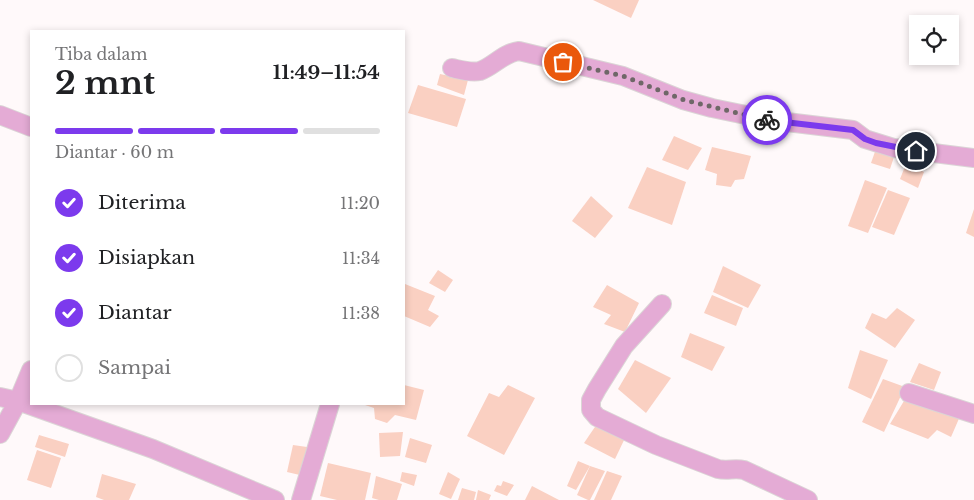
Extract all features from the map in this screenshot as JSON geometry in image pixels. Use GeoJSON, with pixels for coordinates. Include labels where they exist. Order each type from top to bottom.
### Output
{"type":"FeatureCollection","features":[{"type":"Feature","properties":{"kind":"street"},"geometry":{"type":"LineString","coordinates":[[452,68],[478,71],[487,68],[506,55],[519,51],[623,76],[684,100],[712,108],[770,120],[853,130],[865,139],[894,148],[974,158]]}},
{"type":"Feature","properties":{"kind":"street"},"geometry":{"type":"LineString","coordinates":[[0,116],[30,128]]}},
{"type":"Feature","properties":{"kind":"street"},"geometry":{"type":"LineString","coordinates":[[662,304],[633,334],[614,359],[591,400],[592,410],[597,417],[656,445],[718,469],[734,468],[744,470],[808,500]]}},
{"type":"Feature","properties":{"kind":"street"},"geometry":{"type":"LineString","coordinates":[[0,434],[18,401],[30,372]]}},
{"type":"Feature","properties":{"kind":"street"},"geometry":{"type":"LineString","coordinates":[[908,394],[974,414]]}},
{"type":"Feature","properties":{"kind":"street"},"geometry":{"type":"LineString","coordinates":[[0,397],[18,401],[153,449],[275,500]]}},
{"type":"Feature","properties":{"kind":"street"},"geometry":{"type":"LineString","coordinates":[[302,500],[330,405]]}},
{"type":"Feature","properties":{"kind":"building"},"geometry":{"type":"Polygon","coordinates":[[[593,0],[639,0],[631,18],[593,0]]]}},
{"type":"Feature","properties":{"kind":"building"},"geometry":{"type":"Polygon","coordinates":[[[440,74],[468,80],[464,95],[437,85],[440,74]]]}},
{"type":"Feature","properties":{"kind":"building"},"geometry":{"type":"Polygon","coordinates":[[[418,85],[466,99],[457,127],[408,113],[418,85]]]}},
{"type":"Feature","properties":{"kind":"building"},"geometry":{"type":"Polygon","coordinates":[[[674,136],[702,148],[688,170],[662,160],[674,136]]]}},
{"type":"Feature","properties":{"kind":"building"},"geometry":{"type":"Polygon","coordinates":[[[877,146],[896,151],[890,169],[871,163],[877,146]]]}},
{"type":"Feature","properties":{"kind":"building"},"geometry":{"type":"Polygon","coordinates":[[[712,147],[751,156],[744,179],[735,180],[731,187],[716,185],[717,174],[705,170],[712,147]]]}},
{"type":"Feature","properties":{"kind":"building"},"geometry":{"type":"Polygon","coordinates":[[[906,164],[924,172],[918,188],[900,179],[906,164]]]}},
{"type":"Feature","properties":{"kind":"building"},"geometry":{"type":"Polygon","coordinates":[[[647,167],[686,182],[672,225],[628,208],[647,167]]]}},
{"type":"Feature","properties":{"kind":"building"},"geometry":{"type":"Polygon","coordinates":[[[865,180],[887,188],[868,233],[848,226],[865,180]]]}},
{"type":"Feature","properties":{"kind":"building"},"geometry":{"type":"Polygon","coordinates":[[[888,190],[910,198],[894,235],[872,227],[888,190]]]}},
{"type":"Feature","properties":{"kind":"building"},"geometry":{"type":"Polygon","coordinates":[[[591,196],[613,216],[595,238],[572,221],[591,196]]]}},
{"type":"Feature","properties":{"kind":"building"},"geometry":{"type":"Polygon","coordinates":[[[974,209],[974,237],[966,233],[974,209]]]}},
{"type":"Feature","properties":{"kind":"building"},"geometry":{"type":"Polygon","coordinates":[[[723,266],[761,285],[748,308],[713,292],[723,266]]]}},
{"type":"Feature","properties":{"kind":"building"},"geometry":{"type":"Polygon","coordinates":[[[438,270],[453,280],[445,292],[429,283],[438,270]]]}},
{"type":"Feature","properties":{"kind":"building"},"geometry":{"type":"Polygon","coordinates":[[[405,284],[435,296],[428,310],[439,316],[430,327],[405,316],[405,284]]]}},
{"type":"Feature","properties":{"kind":"building"},"geometry":{"type":"Polygon","coordinates":[[[607,285],[639,303],[625,332],[604,324],[611,315],[593,307],[607,285]]]}},
{"type":"Feature","properties":{"kind":"building"},"geometry":{"type":"Polygon","coordinates":[[[712,295],[743,308],[736,326],[704,313],[712,295]]]}},
{"type":"Feature","properties":{"kind":"building"},"geometry":{"type":"Polygon","coordinates":[[[897,308],[915,320],[895,348],[865,328],[872,313],[886,319],[897,308]]]}},
{"type":"Feature","properties":{"kind":"building"},"geometry":{"type":"Polygon","coordinates":[[[690,333],[725,347],[712,371],[681,357],[690,333]]]}},
{"type":"Feature","properties":{"kind":"building"},"geometry":{"type":"Polygon","coordinates":[[[860,350],[888,360],[871,399],[848,388],[860,350]]]}},
{"type":"Feature","properties":{"kind":"building"},"geometry":{"type":"Polygon","coordinates":[[[635,360],[671,378],[646,413],[618,389],[635,360]]]}},
{"type":"Feature","properties":{"kind":"building"},"geometry":{"type":"Polygon","coordinates":[[[919,363],[941,372],[934,390],[910,382],[919,363]]]}},
{"type":"Feature","properties":{"kind":"building"},"geometry":{"type":"Polygon","coordinates":[[[883,379],[905,387],[884,432],[862,422],[883,379]]]}},
{"type":"Feature","properties":{"kind":"building"},"geometry":{"type":"Polygon","coordinates":[[[405,385],[424,390],[416,420],[395,415],[387,423],[375,419],[374,408],[365,405],[405,405],[405,385]]]}},
{"type":"Feature","properties":{"kind":"building"},"geometry":{"type":"Polygon","coordinates":[[[508,385],[535,398],[504,455],[467,436],[489,393],[499,397],[508,385]]]}},
{"type":"Feature","properties":{"kind":"building"},"geometry":{"type":"Polygon","coordinates":[[[907,396],[961,414],[951,437],[937,430],[928,439],[890,424],[907,396]]]}},
{"type":"Feature","properties":{"kind":"building"},"geometry":{"type":"Polygon","coordinates":[[[599,421],[626,436],[615,459],[584,443],[599,421]]]}},
{"type":"Feature","properties":{"kind":"building"},"geometry":{"type":"Polygon","coordinates":[[[403,432],[400,456],[380,457],[379,433],[403,432]]]}},
{"type":"Feature","properties":{"kind":"building"},"geometry":{"type":"Polygon","coordinates":[[[39,435],[69,444],[65,457],[35,447],[39,435]]]}},
{"type":"Feature","properties":{"kind":"building"},"geometry":{"type":"Polygon","coordinates":[[[410,438],[432,445],[426,463],[405,457],[410,438]]]}},
{"type":"Feature","properties":{"kind":"building"},"geometry":{"type":"Polygon","coordinates":[[[293,445],[314,448],[304,476],[287,472],[293,445]]]}},
{"type":"Feature","properties":{"kind":"building"},"geometry":{"type":"Polygon","coordinates":[[[37,450],[61,458],[51,488],[27,480],[37,450]]]}},
{"type":"Feature","properties":{"kind":"building"},"geometry":{"type":"Polygon","coordinates":[[[578,461],[590,466],[576,490],[567,486],[578,461]]]}},
{"type":"Feature","properties":{"kind":"building"},"geometry":{"type":"Polygon","coordinates":[[[328,463],[371,473],[365,500],[337,500],[320,496],[328,463]]]}},
{"type":"Feature","properties":{"kind":"building"},"geometry":{"type":"Polygon","coordinates":[[[590,466],[605,471],[590,500],[588,500],[577,495],[590,466]]]}},
{"type":"Feature","properties":{"kind":"building"},"geometry":{"type":"Polygon","coordinates":[[[607,471],[622,476],[611,500],[594,500],[607,471]]]}},
{"type":"Feature","properties":{"kind":"building"},"geometry":{"type":"Polygon","coordinates":[[[402,472],[417,475],[414,486],[400,481],[402,472]]]}},
{"type":"Feature","properties":{"kind":"building"},"geometry":{"type":"Polygon","coordinates":[[[448,472],[460,479],[451,499],[439,494],[448,472]]]}},
{"type":"Feature","properties":{"kind":"building"},"geometry":{"type":"Polygon","coordinates":[[[102,474],[136,484],[129,500],[104,500],[96,497],[102,474]]]}},
{"type":"Feature","properties":{"kind":"building"},"geometry":{"type":"Polygon","coordinates":[[[376,476],[402,484],[397,500],[372,498],[376,476]]]}},
{"type":"Feature","properties":{"kind":"building"},"geometry":{"type":"Polygon","coordinates":[[[503,481],[514,485],[507,496],[494,491],[497,485],[501,486],[503,481]]]}},
{"type":"Feature","properties":{"kind":"building"},"geometry":{"type":"Polygon","coordinates":[[[532,486],[559,500],[525,500],[532,486]]]}},
{"type":"Feature","properties":{"kind":"building"},"geometry":{"type":"Polygon","coordinates":[[[462,488],[476,492],[474,500],[458,500],[462,488]]]}},
{"type":"Feature","properties":{"kind":"building"},"geometry":{"type":"Polygon","coordinates":[[[478,490],[491,495],[489,500],[476,500],[478,490]]]}},
{"type":"Feature","properties":{"kind":"way so far"},"geometry":{"type":"LineString","coordinates":[[563,62],[623,76],[684,100],[712,108],[767,120]]}},
{"type":"Feature","properties":{"kind":"route"},"geometry":{"type":"LineString","coordinates":[[767,120],[853,130],[865,139],[876,143],[916,151]]}}]}
